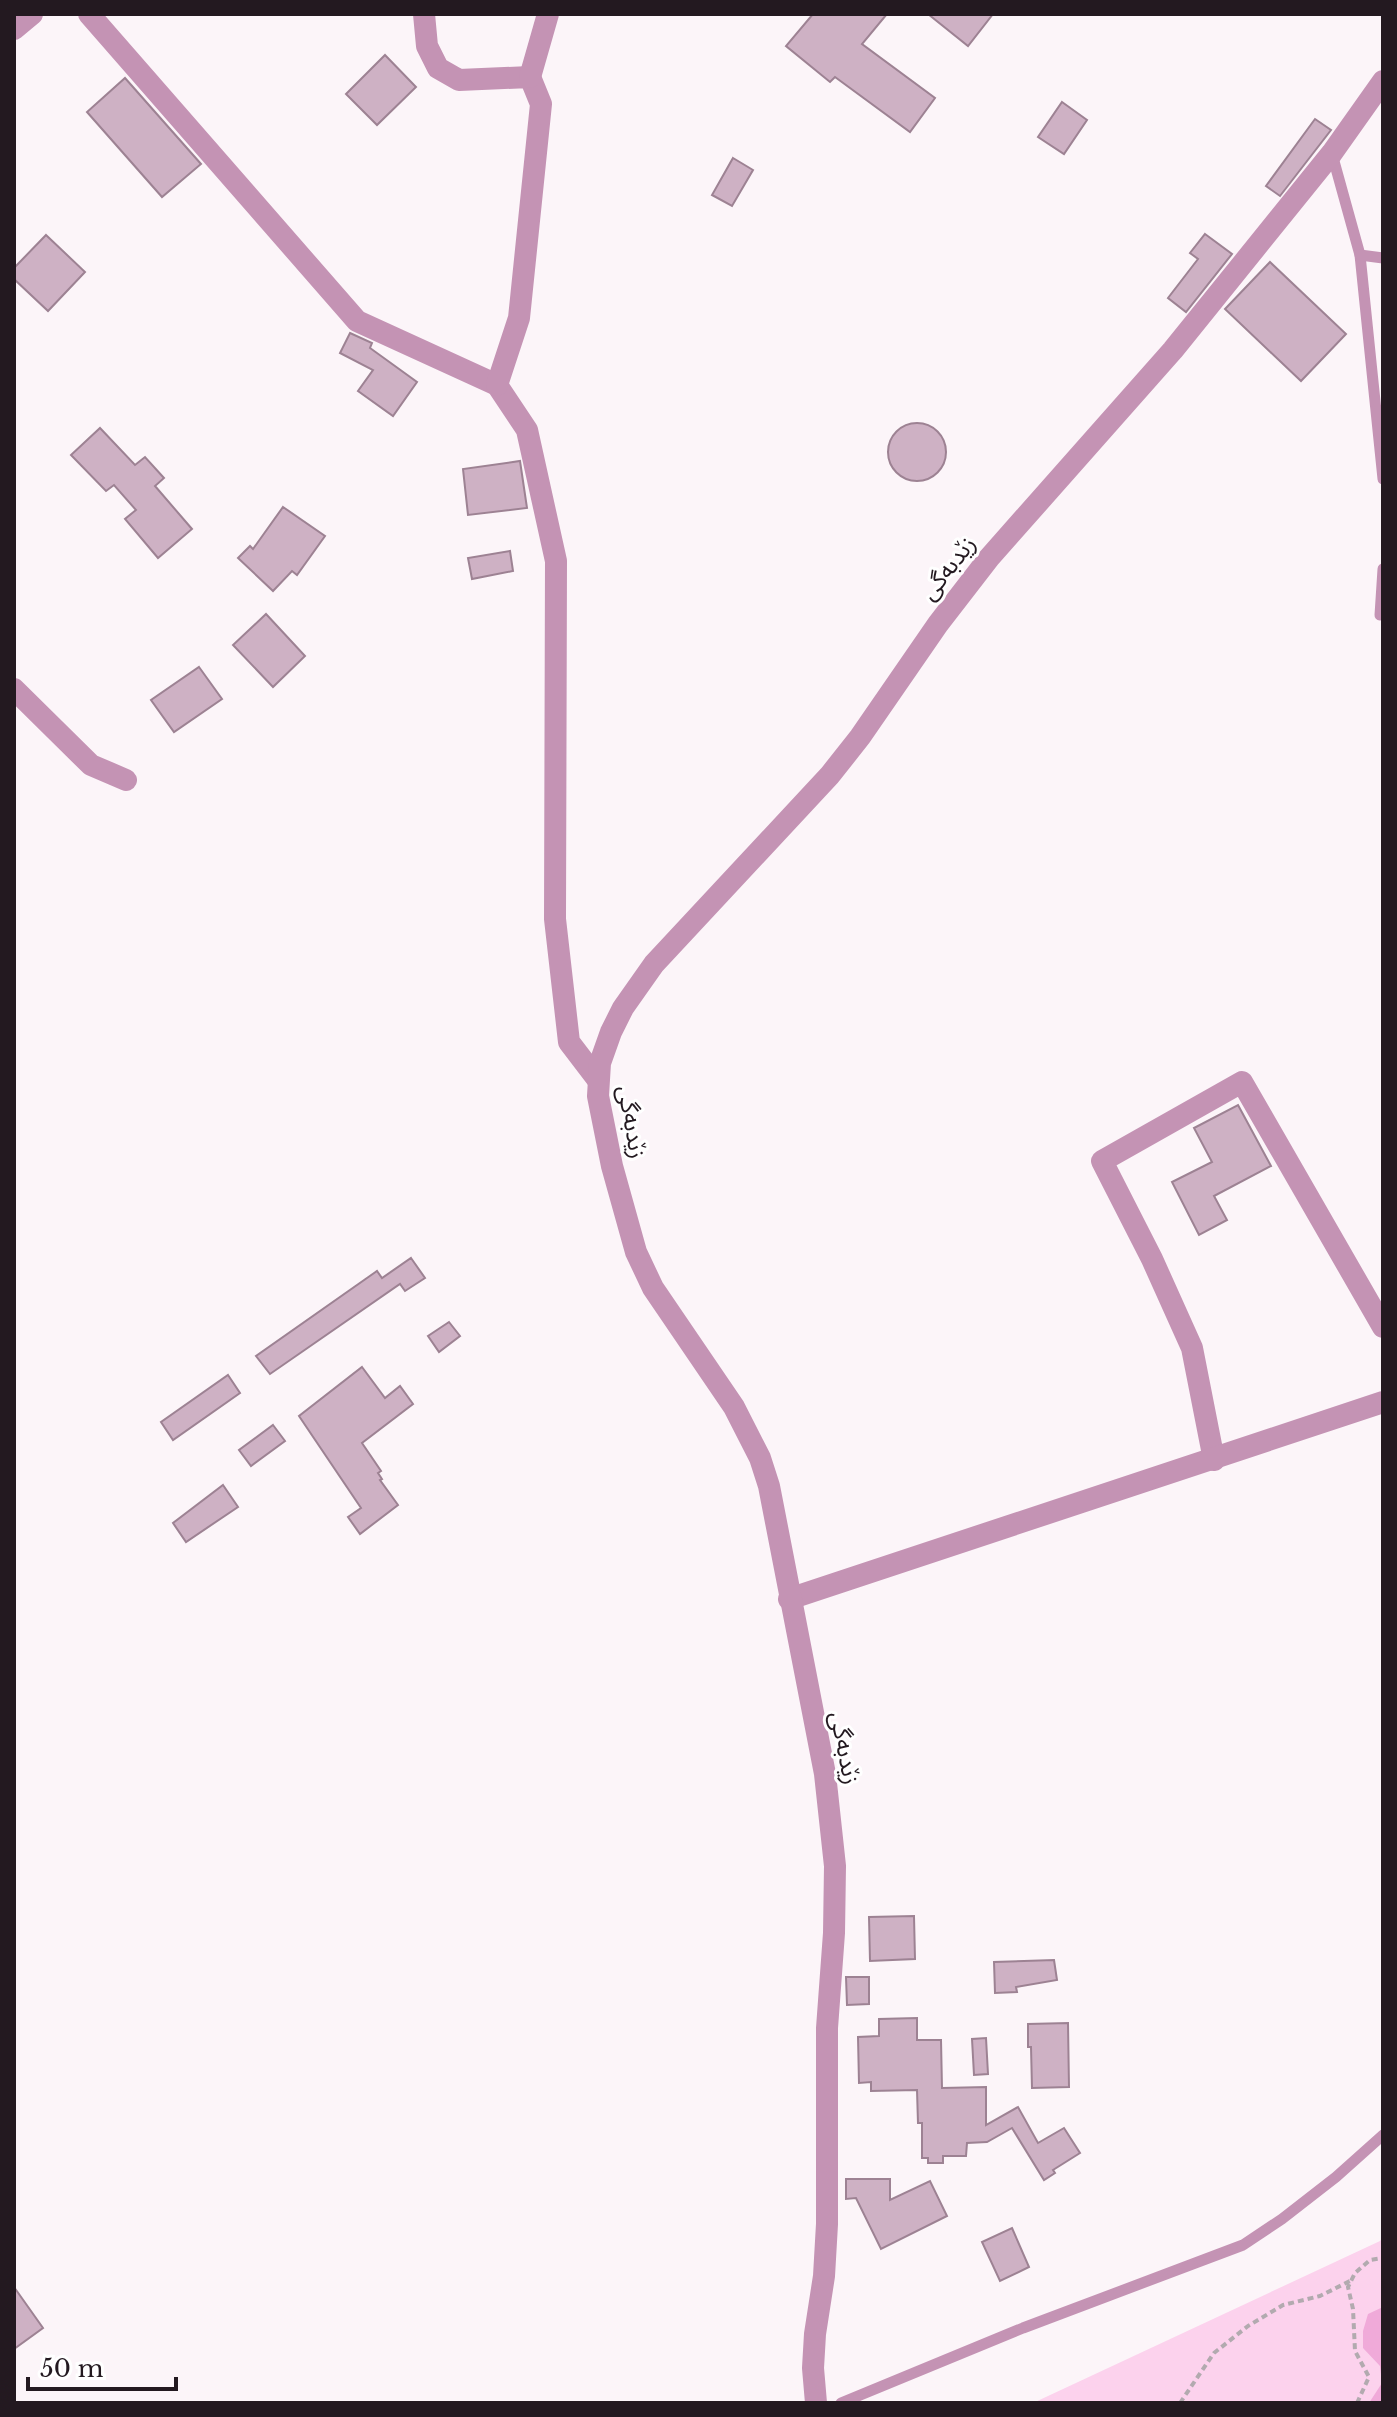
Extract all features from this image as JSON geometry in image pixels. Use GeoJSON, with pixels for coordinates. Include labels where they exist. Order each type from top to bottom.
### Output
{"type":"FeatureCollection","features":[{"type":"Feature","properties":{"kind":"street"},"geometry":{"type":"LineString","coordinates":[[14,29],[32,14]]}},
{"type":"Feature","properties":{"kind":"street"},"geometry":{"type":"LineString","coordinates":[[89,14],[357,321],[497,385],[527,430],[556,561],[555,919],[569,1042],[598,1080]]}},
{"type":"Feature","properties":{"kind":"street"},"geometry":{"type":"LineString","coordinates":[[424,14],[427,46],[438,68],[459,80],[530,77]]}},
{"type":"Feature","properties":{"kind":"street"},"geometry":{"type":"LineString","coordinates":[[497,385],[519,318],[541,104],[530,77],[548,14]]}},
{"type":"Feature","properties":{"kind":"street","name":"زێدبەگی"},"geometry":{"type":"LineString","coordinates":[[816,2403],[813,2368],[815,2334],[824,2276],[827,2224],[827,2028],[835,1866],[825,1774],[769,1486],[748,1432],[734,1407],[653,1288],[636,1252],[600,1112],[600,1063],[623,1008],[654,964],[830,775],[989,558],[1173,350],[1332,153],[1383,81]]}},
{"type":"Feature","properties":{"kind":"street"},"geometry":{"type":"LineString","coordinates":[[14,689],[91,765],[126,780]]}},
{"type":"Feature","properties":{"kind":"street"},"geometry":{"type":"LineString","coordinates":[[1214,1460],[1192,1348],[1152,1259],[1102,1161],[1242,1082],[1383,1327]]}},
{"type":"Feature","properties":{"kind":"street"},"geometry":{"type":"LineString","coordinates":[[789,1599],[1383,1402]]}},
{"type":"Feature","properties":{"kind":"lane"},"geometry":{"type":"LineString","coordinates":[[1332,153],[1360,255],[1383,479]]}},
{"type":"Feature","properties":{"kind":"lane"},"geometry":{"type":"LineString","coordinates":[[1360,255],[1383,258]]}},
{"type":"Feature","properties":{"kind":"lane"},"geometry":{"type":"LineString","coordinates":[[1380,615],[1383,569]]}},
{"type":"Feature","properties":{"kind":"lane"},"geometry":{"type":"LineString","coordinates":[[841,2403],[1023,2328],[1243,2245],[1293,2211],[1383,2135]]}},
{"type":"Feature","properties":{"kind":"path"},"geometry":{"type":"LineString","coordinates":[[1357,2403],[1369,2377],[1355,2351],[1353,2309],[1348,2287],[1355,2273],[1370,2260],[1383,2258]]}},
{"type":"Feature","properties":{"kind":"path"},"geometry":{"type":"LineString","coordinates":[[1180,2403],[1214,2353],[1256,2321],[1283,2305],[1320,2296],[1352,2280]]}},
{"type":"Feature","properties":{"kind":"shaded area"},"geometry":{"type":"Polygon","coordinates":[[[1383,2237],[1383,2403],[1033,2403],[1380,2241],[1383,2237]]]}},
{"type":"Feature","properties":{"kind":"shaded area"},"geometry":{"type":"Polygon","coordinates":[[[1383,2307],[1383,2403],[1369,2403],[1382,2383],[1380,2366],[1363,2348],[1363,2331],[1368,2314],[1383,2307]]]}},
{"type":"Feature","properties":{"kind":"building"},"geometry":{"type":"Polygon","coordinates":[[[813,14],[887,14],[862,44],[935,98],[910,132],[835,77],[830,82],[786,46],[813,14]]]}},
{"type":"Feature","properties":{"kind":"building"},"geometry":{"type":"Polygon","coordinates":[[[928,14],[993,14],[968,46],[928,14]]]}},
{"type":"Feature","properties":{"kind":"building"},"geometry":{"type":"Polygon","coordinates":[[[385,55],[416,87],[377,125],[346,94],[385,55]]]}},
{"type":"Feature","properties":{"kind":"building"},"geometry":{"type":"Polygon","coordinates":[[[125,78],[201,164],[162,197],[87,112],[125,78]]]}},
{"type":"Feature","properties":{"kind":"building"},"geometry":{"type":"Polygon","coordinates":[[[1062,102],[1087,120],[1064,154],[1038,137],[1062,102]]]}},
{"type":"Feature","properties":{"kind":"building"},"geometry":{"type":"Polygon","coordinates":[[[1315,119],[1331,130],[1280,196],[1266,186],[1315,119]]]}},
{"type":"Feature","properties":{"kind":"building"},"geometry":{"type":"Polygon","coordinates":[[[733,158],[753,170],[732,206],[712,195],[733,158]]]}},
{"type":"Feature","properties":{"kind":"building"},"geometry":{"type":"Polygon","coordinates":[[[1205,234],[1232,254],[1186,312],[1168,298],[1198,259],[1190,253],[1205,234]]]}},
{"type":"Feature","properties":{"kind":"building"},"geometry":{"type":"Polygon","coordinates":[[[46,235],[85,272],[48,311],[14,279],[14,268],[46,235]]]}},
{"type":"Feature","properties":{"kind":"building"},"geometry":{"type":"Polygon","coordinates":[[[1270,262],[1346,334],[1301,381],[1225,309],[1270,262]]]}},
{"type":"Feature","properties":{"kind":"building"},"geometry":{"type":"Polygon","coordinates":[[[350,333],[372,343],[370,348],[417,382],[393,416],[358,391],[373,370],[340,353],[350,333]]]}},
{"type":"Feature","properties":{"kind":"building"},"geometry":{"type":"Polygon","coordinates":[[[917,423],[938,431],[946,452],[938,473],[917,481],[896,473],[888,452],[896,431],[917,423]]]}},
{"type":"Feature","properties":{"kind":"building"},"geometry":{"type":"Polygon","coordinates":[[[100,428],[135,465],[145,457],[164,478],[155,486],[192,529],[158,558],[125,519],[136,510],[114,485],[106,491],[71,455],[100,428]]]}},
{"type":"Feature","properties":{"kind":"building"},"geometry":{"type":"Polygon","coordinates":[[[520,461],[527,508],[468,515],[463,469],[520,461]]]}},
{"type":"Feature","properties":{"kind":"building"},"geometry":{"type":"Polygon","coordinates":[[[283,507],[325,536],[297,575],[292,571],[273,591],[238,558],[250,546],[253,549],[283,507]]]}},
{"type":"Feature","properties":{"kind":"building"},"geometry":{"type":"Polygon","coordinates":[[[510,551],[513,571],[472,579],[468,558],[510,551]]]}},
{"type":"Feature","properties":{"kind":"building"},"geometry":{"type":"Polygon","coordinates":[[[266,614],[305,656],[273,687],[233,645],[266,614]]]}},
{"type":"Feature","properties":{"kind":"building"},"geometry":{"type":"Polygon","coordinates":[[[199,667],[222,699],[174,732],[151,700],[199,667]]]}},
{"type":"Feature","properties":{"kind":"building"},"geometry":{"type":"Polygon","coordinates":[[[1238,1105],[1271,1166],[1214,1196],[1227,1220],[1199,1235],[1172,1182],[1212,1162],[1194,1128],[1238,1105]]]}},
{"type":"Feature","properties":{"kind":"building"},"geometry":{"type":"Polygon","coordinates":[[[411,1258],[425,1278],[405,1291],[400,1284],[270,1374],[256,1356],[377,1271],[382,1278],[411,1258]]]}},
{"type":"Feature","properties":{"kind":"building"},"geometry":{"type":"Polygon","coordinates":[[[449,1322],[460,1336],[439,1352],[428,1336],[449,1322]]]}},
{"type":"Feature","properties":{"kind":"building"},"geometry":{"type":"Polygon","coordinates":[[[362,1367],[385,1398],[400,1386],[413,1404],[362,1443],[381,1471],[378,1473],[380,1480],[398,1505],[360,1534],[348,1517],[361,1508],[299,1416],[362,1367]]]}},
{"type":"Feature","properties":{"kind":"building"},"geometry":{"type":"Polygon","coordinates":[[[228,1375],[240,1393],[173,1440],[161,1422],[228,1375]]]}},
{"type":"Feature","properties":{"kind":"building"},"geometry":{"type":"Polygon","coordinates":[[[273,1425],[285,1441],[251,1466],[239,1450],[273,1425]]]}},
{"type":"Feature","properties":{"kind":"building"},"geometry":{"type":"Polygon","coordinates":[[[223,1485],[238,1507],[186,1542],[173,1523],[223,1485]]]}},
{"type":"Feature","properties":{"kind":"building"},"geometry":{"type":"Polygon","coordinates":[[[914,1916],[915,1959],[870,1961],[869,1917],[914,1916]]]}},
{"type":"Feature","properties":{"kind":"building"},"geometry":{"type":"Polygon","coordinates":[[[1054,1960],[1057,1980],[1016,1987],[1017,1992],[995,1993],[994,1962],[1054,1960]]]}},
{"type":"Feature","properties":{"kind":"building"},"geometry":{"type":"Polygon","coordinates":[[[846,1977],[869,1977],[869,2004],[847,2005],[846,1977]]]}},
{"type":"Feature","properties":{"kind":"building"},"geometry":{"type":"Polygon","coordinates":[[[917,2018],[917,2040],[941,2040],[942,2088],[986,2087],[986,2125],[1018,2107],[1038,2143],[1064,2128],[1080,2153],[1053,2170],[1055,2173],[1044,2180],[1012,2128],[987,2142],[967,2143],[966,2156],[943,2156],[943,2163],[928,2163],[928,2158],[922,2158],[922,2123],[918,2123],[917,2090],[871,2091],[871,2082],[859,2083],[858,2037],[879,2036],[879,2019],[917,2018]]]}},
{"type":"Feature","properties":{"kind":"building"},"geometry":{"type":"Polygon","coordinates":[[[1068,2023],[1069,2087],[1032,2088],[1028,2024],[1068,2023]]]}},
{"type":"Feature","properties":{"kind":"building"},"geometry":{"type":"Polygon","coordinates":[[[986,2038],[988,2074],[974,2075],[972,2039],[986,2038]]]}},
{"type":"Feature","properties":{"kind":"building"},"geometry":{"type":"Polygon","coordinates":[[[846,2179],[890,2179],[890,2200],[930,2181],[947,2216],[881,2249],[856,2198],[846,2199],[846,2179]]]}},
{"type":"Feature","properties":{"kind":"building"},"geometry":{"type":"Polygon","coordinates":[[[1012,2228],[1029,2267],[1000,2281],[982,2242],[1012,2228]]]}},
{"type":"Feature","properties":{"kind":"building"},"geometry":{"type":"Polygon","coordinates":[[[14,2287],[43,2328],[14,2349],[14,2287]]]}}]}
